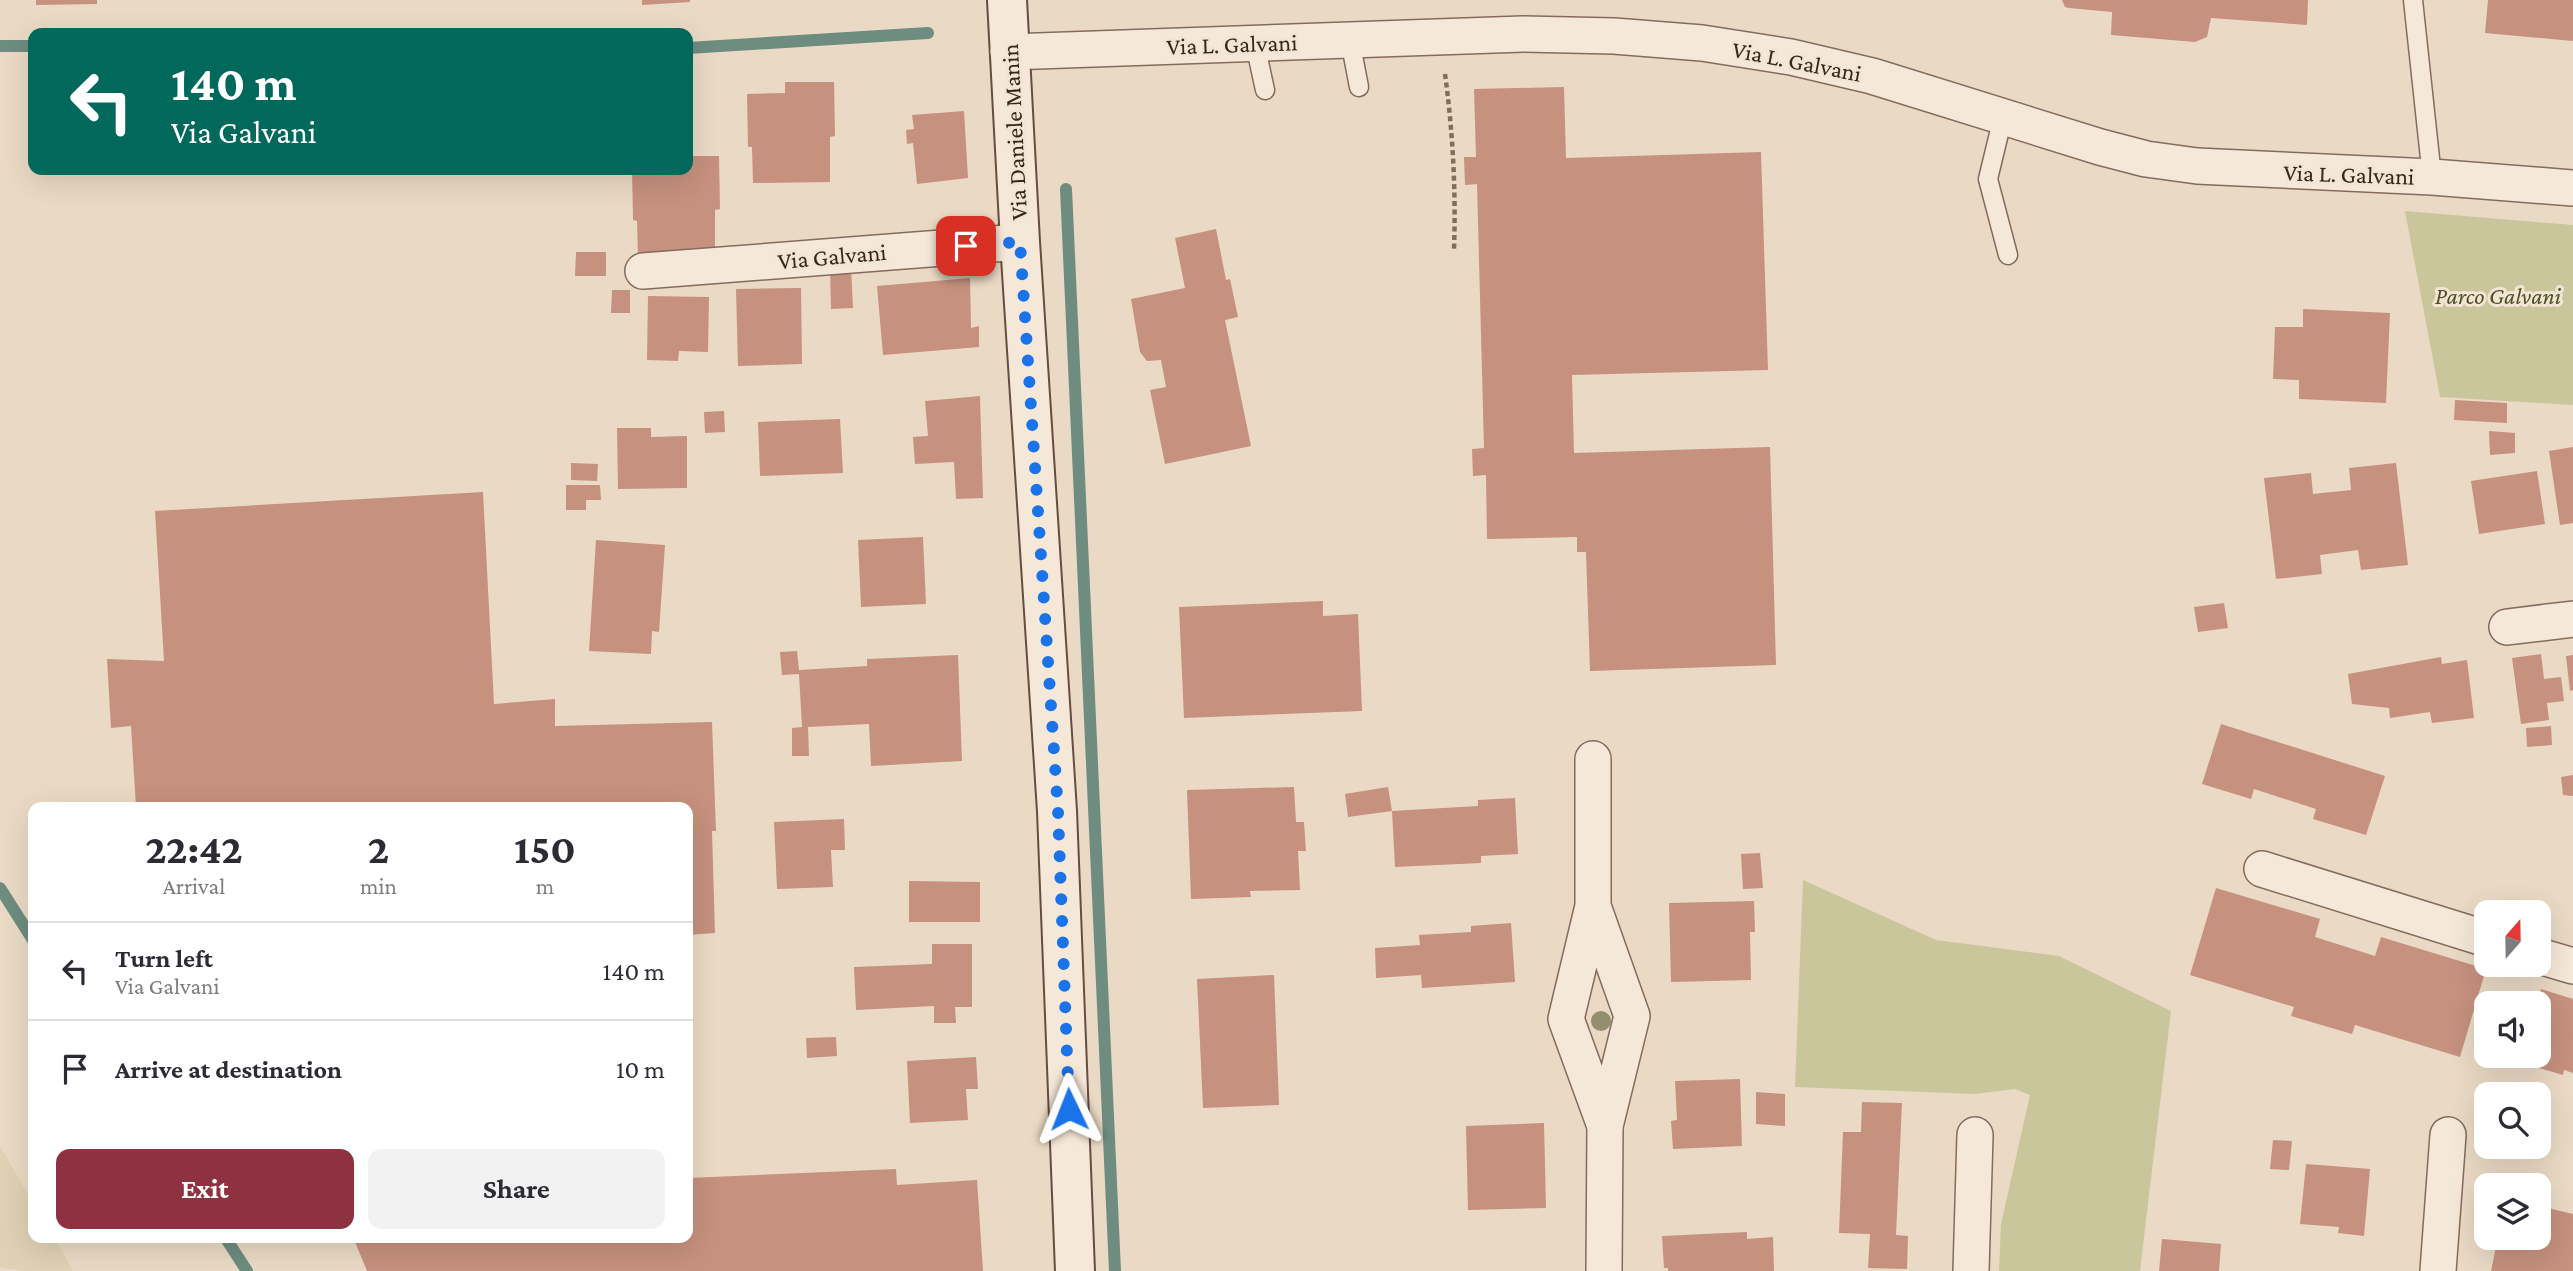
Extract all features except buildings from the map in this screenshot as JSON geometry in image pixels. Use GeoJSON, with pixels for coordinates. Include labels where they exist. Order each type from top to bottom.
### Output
{"type":"FeatureCollection","features":[{"type":"Feature","properties":{"kind":"main road","name":"Via Daniele Manin"},"geometry":{"type":"LineString","coordinates":[[1007,0],[1008,52],[1058,811],[1075,1271]]}},
{"type":"Feature","properties":{"kind":"street","name":"Via L. Galvani"},"geometry":{"type":"LineString","coordinates":[[1008,52],[1523,34],[1614,36],[1702,43],[1791,57],[1863,74],[2146,159],[2185,165],[2432,177],[2573,188]]}},
{"type":"Feature","properties":{"kind":"street","name":"Via Galvani"},"geometry":{"type":"LineString","coordinates":[[643,271],[1020,242]]}},
{"type":"Feature","properties":{"kind":"street"},"geometry":{"type":"LineString","coordinates":[[2507,627],[2573,619]]}},
{"type":"Feature","properties":{"kind":"street"},"geometry":{"type":"LineString","coordinates":[[1592,759],[1593,906],[1566,1019],[1605,1126]]}},
{"type":"Feature","properties":{"kind":"street"},"geometry":{"type":"LineString","coordinates":[[2262,869],[2474,935]]}},
{"type":"Feature","properties":{"kind":"street"},"geometry":{"type":"LineString","coordinates":[[1593,906],[1632,1017],[1605,1126],[1604,1271]]}},
{"type":"Feature","properties":{"kind":"street"},"geometry":{"type":"LineString","coordinates":[[2552,960],[2573,967]]}},
{"type":"Feature","properties":{"kind":"street"},"geometry":{"type":"LineString","coordinates":[[1971,1271],[1975,1135]]}},
{"type":"Feature","properties":{"kind":"street"},"geometry":{"type":"LineString","coordinates":[[2438,1271],[2448,1135]]}},
{"type":"Feature","properties":{"kind":"lane"},"geometry":{"type":"LineString","coordinates":[[2413,0],[2432,177]]}},
{"type":"Feature","properties":{"kind":"lane"},"geometry":{"type":"LineString","coordinates":[[1350,40],[1359,87]]}},
{"type":"Feature","properties":{"kind":"lane"},"geometry":{"type":"LineString","coordinates":[[1255,44],[1265,90]]}},
{"type":"Feature","properties":{"kind":"lane"},"geometry":{"type":"LineString","coordinates":[[2003,117],[1988,180],[2008,255]]}},
{"type":"Feature","properties":{"kind":"path"},"geometry":{"type":"LineString","coordinates":[[1444,66],[1451,119],[1454,250]]}},
{"type":"Feature","properties":{"kind":"shaded area"},"geometry":{"type":"Polygon","coordinates":[[[0,1146],[28,1194],[28,1243],[57,1243],[73,1271],[24,1271],[0,1267],[0,1146]]]}},
{"type":"Feature","properties":{"kind":"green space","name":"Parco Galvani"},"geometry":{"type":"Polygon","coordinates":[[[2405,211],[2573,225],[2573,405],[2440,397],[2405,211]]]}},
{"type":"Feature","properties":{"kind":"green space"},"geometry":{"type":"Polygon","coordinates":[[[1803,880],[1936,940],[2059,956],[2171,1011],[2140,1271],[1999,1271],[2001,1224],[2030,1095],[2015,1089],[1975,1094],[1795,1087],[1803,880]]]}},
{"type":"Feature","properties":{"kind":"waterway"},"geometry":{"type":"LineString","coordinates":[[693,48],[928,33]]}},
{"type":"Feature","properties":{"kind":"waterway"},"geometry":{"type":"LineString","coordinates":[[0,46],[28,46]]}},
{"type":"Feature","properties":{"kind":"waterway"},"geometry":{"type":"LineString","coordinates":[[1066,189],[1115,1271]]}},
{"type":"Feature","properties":{"kind":"waterway"},"geometry":{"type":"LineString","coordinates":[[0,888],[28,932]]}},
{"type":"Feature","properties":{"kind":"waterway"},"geometry":{"type":"LineString","coordinates":[[229,1243],[247,1271]]}},
{"type":"Feature","properties":{"kind":"route"},"geometry":{"type":"LineString","coordinates":[[966,246],[1020,242],[1058,811],[1069,1109]]}}]}
